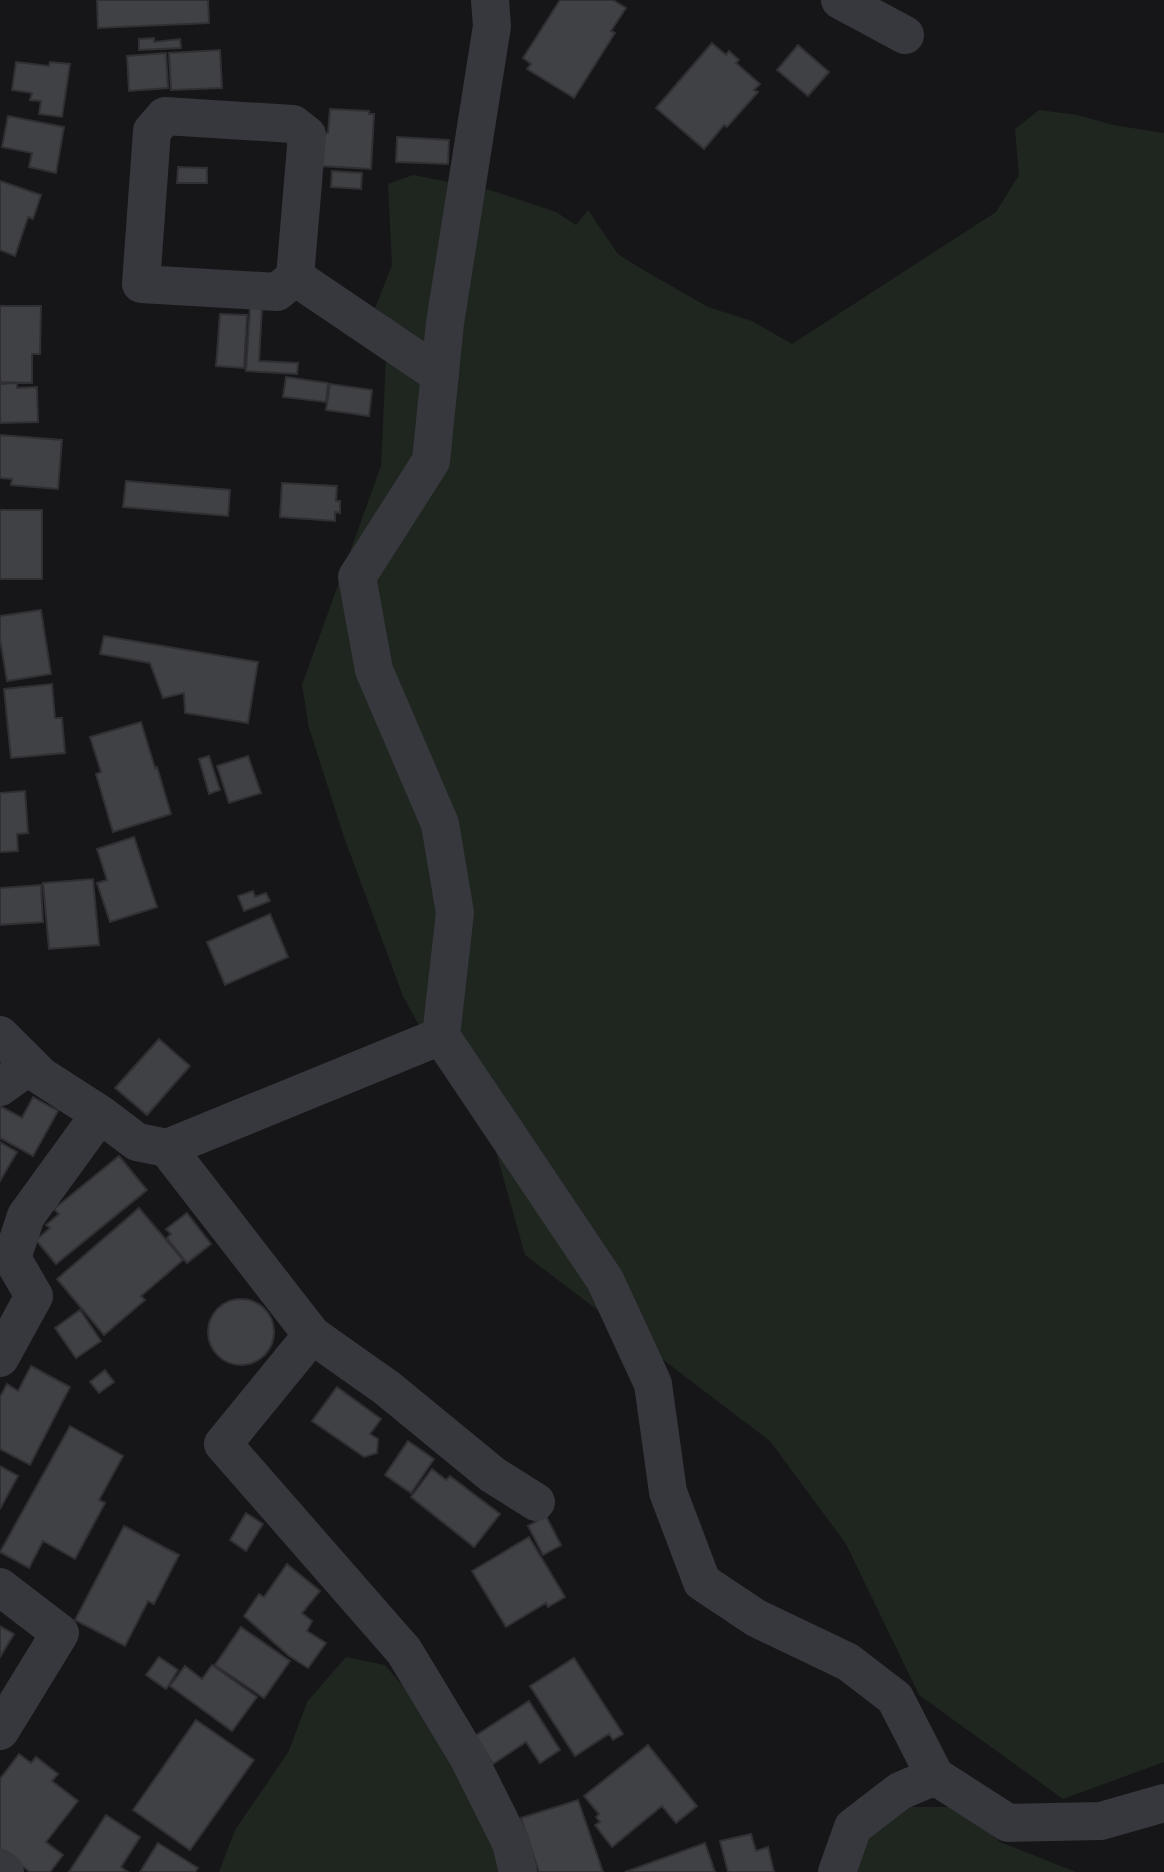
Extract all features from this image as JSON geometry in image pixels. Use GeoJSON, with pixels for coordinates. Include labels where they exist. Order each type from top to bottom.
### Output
{"type":"FeatureCollection","features":[{"type":"Feature","properties":{"kind":"street"},"geometry":{"type":"LineString","coordinates":[[490,0],[492,26],[445,323],[430,461],[358,577],[374,670],[440,824],[454,913],[442,1037],[605,1280],[653,1384],[668,1492],[702,1582],[756,1618],[848,1662],[895,1698],[934,1776],[1008,1823],[1101,1821],[1164,1803]]}},
{"type":"Feature","properties":{"kind":"street"},"geometry":{"type":"LineString","coordinates":[[840,0],[905,35]]}},
{"type":"Feature","properties":{"kind":"street"},"geometry":{"type":"LineString","coordinates":[[165,116],[293,124],[307,135],[295,277],[277,292],[141,284],[152,131],[165,116]]}},
{"type":"Feature","properties":{"kind":"street"},"geometry":{"type":"LineString","coordinates":[[295,277],[440,375]]}},
{"type":"Feature","properties":{"kind":"street"},"geometry":{"type":"LineString","coordinates":[[0,1035],[15,1076],[41,1076],[138,1142],[167,1149],[442,1037]]}},
{"type":"Feature","properties":{"kind":"street"},"geometry":{"type":"LineString","coordinates":[[0,1358],[34,1296],[12,1258],[26,1216],[100,1114]]}},
{"type":"Feature","properties":{"kind":"street"},"geometry":{"type":"LineString","coordinates":[[167,1149],[312,1335],[387,1388],[493,1475],[537,1502]]}},
{"type":"Feature","properties":{"kind":"street"},"geometry":{"type":"LineString","coordinates":[[312,1335],[223,1444],[404,1651],[474,1769],[511,1843],[518,1872]]}},
{"type":"Feature","properties":{"kind":"street"},"geometry":{"type":"LineString","coordinates":[[0,1587],[60,1633],[0,1731]]}},
{"type":"Feature","properties":{"kind":"street"},"geometry":{"type":"LineString","coordinates":[[837,1872],[853,1827],[900,1791],[934,1776]]}},
{"type":"Feature","properties":{"kind":"street"},"geometry":{"type":"LineString","coordinates":[[0,1868],[5,1872]]}},
{"type":"Feature","properties":{"kind":"shaded area"},"geometry":{"type":"Polygon","coordinates":[[[1039,110],[1078,115],[1113,125],[1164,133],[1164,1762],[1063,1799],[919,1695],[846,1544],[770,1441],[525,1255],[491,1134],[436,1057],[403,996],[344,837],[309,728],[302,685],[381,466],[386,357],[374,311],[392,265],[388,184],[413,175],[490,190],[556,212],[576,225],[588,210],[618,254],[708,307],[752,321],[792,344],[996,212],[1019,175],[1015,129],[1039,110]]]}},
{"type":"Feature","properties":{"kind":"shaded area"},"geometry":{"type":"Polygon","coordinates":[[[346,1657],[385,1665],[428,1716],[491,1831],[503,1872],[219,1872],[235,1830],[289,1751],[307,1702],[346,1657]]]}},
{"type":"Feature","properties":{"kind":"shaded area"},"geometry":{"type":"Polygon","coordinates":[[[910,1807],[960,1807],[1000,1842],[1076,1872],[841,1872],[850,1845],[910,1807]]]}},
{"type":"Feature","properties":{"kind":"building"},"geometry":{"type":"Polygon","coordinates":[[[97,0],[208,0],[209,23],[98,28],[97,0]]]}},
{"type":"Feature","properties":{"kind":"building"},"geometry":{"type":"Polygon","coordinates":[[[560,0],[613,0],[626,8],[611,31],[615,33],[574,98],[527,69],[531,64],[523,58],[560,0]]]}},
{"type":"Feature","properties":{"kind":"building"},"geometry":{"type":"Polygon","coordinates":[[[154,38],[154,42],[180,39],[181,48],[139,50],[139,39],[154,38]]]}},
{"type":"Feature","properties":{"kind":"building"},"geometry":{"type":"Polygon","coordinates":[[[712,43],[726,55],[729,51],[739,60],[736,63],[760,84],[754,90],[758,92],[704,149],[656,108],[712,43]]]}},
{"type":"Feature","properties":{"kind":"building"},"geometry":{"type":"Polygon","coordinates":[[[798,45],[829,72],[808,96],[777,70],[798,45]]]}},
{"type":"Feature","properties":{"kind":"building"},"geometry":{"type":"Polygon","coordinates":[[[220,50],[222,88],[171,90],[169,53],[220,50]]]}},
{"type":"Feature","properties":{"kind":"building"},"geometry":{"type":"Polygon","coordinates":[[[166,53],[168,88],[129,91],[127,56],[166,53]]]}},
{"type":"Feature","properties":{"kind":"building"},"geometry":{"type":"Polygon","coordinates":[[[16,62],[49,66],[50,62],[70,64],[62,117],[39,114],[41,101],[30,100],[32,93],[12,90],[16,62]]]}},
{"type":"Feature","properties":{"kind":"building"},"geometry":{"type":"Polygon","coordinates":[[[330,109],[369,111],[369,114],[374,114],[371,169],[321,166],[323,133],[328,133],[330,109]]]}},
{"type":"Feature","properties":{"kind":"building"},"geometry":{"type":"Polygon","coordinates":[[[8,116],[64,127],[56,173],[29,167],[32,153],[2,147],[8,116]]]}},
{"type":"Feature","properties":{"kind":"building"},"geometry":{"type":"Polygon","coordinates":[[[397,137],[449,140],[448,164],[396,162],[397,137]]]}},
{"type":"Feature","properties":{"kind":"building"},"geometry":{"type":"Polygon","coordinates":[[[178,167],[207,168],[207,183],[177,183],[178,167]]]}},
{"type":"Feature","properties":{"kind":"building"},"geometry":{"type":"Polygon","coordinates":[[[332,171],[362,173],[361,189],[331,187],[332,171]]]}},
{"type":"Feature","properties":{"kind":"building"},"geometry":{"type":"Polygon","coordinates":[[[0,181],[41,195],[33,219],[28,217],[15,256],[0,250],[0,181]]]}},
{"type":"Feature","properties":{"kind":"building"},"geometry":{"type":"Polygon","coordinates":[[[0,306],[41,306],[40,354],[32,354],[32,383],[0,382],[0,306]]]}},
{"type":"Feature","properties":{"kind":"building"},"geometry":{"type":"Polygon","coordinates":[[[250,308],[262,308],[259,361],[298,363],[297,374],[246,371],[250,308]]]}},
{"type":"Feature","properties":{"kind":"building"},"geometry":{"type":"Polygon","coordinates":[[[220,314],[247,315],[244,368],[216,366],[220,314]]]}},
{"type":"Feature","properties":{"kind":"building"},"geometry":{"type":"Polygon","coordinates":[[[286,377],[328,383],[326,402],[283,397],[286,377]]]}},
{"type":"Feature","properties":{"kind":"building"},"geometry":{"type":"Polygon","coordinates":[[[17,383],[17,388],[37,387],[38,422],[0,423],[0,384],[17,383]]]}},
{"type":"Feature","properties":{"kind":"building"},"geometry":{"type":"Polygon","coordinates":[[[330,384],[372,390],[369,416],[326,410],[330,384]]]}},
{"type":"Feature","properties":{"kind":"building"},"geometry":{"type":"Polygon","coordinates":[[[0,435],[62,440],[58,489],[11,485],[12,479],[0,478],[0,435]]]}},
{"type":"Feature","properties":{"kind":"building"},"geometry":{"type":"Polygon","coordinates":[[[126,481],[230,490],[228,516],[123,507],[126,481]]]}},
{"type":"Feature","properties":{"kind":"building"},"geometry":{"type":"Polygon","coordinates":[[[282,483],[337,486],[336,501],[340,501],[340,513],[335,512],[335,521],[280,517],[282,483]]]}},
{"type":"Feature","properties":{"kind":"building"},"geometry":{"type":"Polygon","coordinates":[[[0,510],[42,510],[42,579],[0,579],[0,510]]]}},
{"type":"Feature","properties":{"kind":"building"},"geometry":{"type":"Polygon","coordinates":[[[41,610],[51,674],[7,681],[0,639],[0,616],[41,610]]]}},
{"type":"Feature","properties":{"kind":"building"},"geometry":{"type":"Polygon","coordinates":[[[104,636],[258,662],[248,723],[185,713],[184,693],[163,698],[150,663],[100,654],[104,636]]]}},
{"type":"Feature","properties":{"kind":"building"},"geometry":{"type":"Polygon","coordinates":[[[52,684],[55,718],[62,718],[65,753],[11,758],[4,689],[52,684]]]}},
{"type":"Feature","properties":{"kind":"building"},"geometry":{"type":"Polygon","coordinates":[[[141,722],[171,814],[113,832],[96,774],[101,772],[90,737],[141,722]]]}},
{"type":"Feature","properties":{"kind":"building"},"geometry":{"type":"Polygon","coordinates":[[[209,756],[220,790],[209,794],[199,759],[209,756]]]}},
{"type":"Feature","properties":{"kind":"building"},"geometry":{"type":"Polygon","coordinates":[[[248,756],[261,793],[229,803],[217,766],[248,756]]]}},
{"type":"Feature","properties":{"kind":"building"},"geometry":{"type":"Polygon","coordinates":[[[25,791],[28,833],[17,834],[18,851],[0,852],[0,793],[25,791]]]}},
{"type":"Feature","properties":{"kind":"building"},"geometry":{"type":"Polygon","coordinates":[[[134,837],[157,907],[110,922],[97,883],[107,880],[97,849],[134,837]]]}},
{"type":"Feature","properties":{"kind":"building"},"geometry":{"type":"Polygon","coordinates":[[[93,879],[99,945],[49,949],[43,883],[93,879]]]}},
{"type":"Feature","properties":{"kind":"building"},"geometry":{"type":"Polygon","coordinates":[[[41,885],[43,922],[0,925],[0,888],[41,885]]]}},
{"type":"Feature","properties":{"kind":"building"},"geometry":{"type":"Polygon","coordinates":[[[253,891],[255,897],[266,893],[270,901],[244,911],[238,896],[253,891]]]}},
{"type":"Feature","properties":{"kind":"building"},"geometry":{"type":"Polygon","coordinates":[[[270,914],[288,957],[225,985],[207,942],[270,914]]]}},
{"type":"Feature","properties":{"kind":"building"},"geometry":{"type":"Polygon","coordinates":[[[159,1039],[190,1066],[147,1115],[115,1088],[159,1039]]]}},
{"type":"Feature","properties":{"kind":"building"},"geometry":{"type":"Polygon","coordinates":[[[33,1097],[58,1111],[33,1156],[0,1138],[0,1106],[22,1118],[33,1097]]]}},
{"type":"Feature","properties":{"kind":"building"},"geometry":{"type":"Polygon","coordinates":[[[0,1142],[17,1152],[0,1181],[0,1142]]]}},
{"type":"Feature","properties":{"kind":"building"},"geometry":{"type":"Polygon","coordinates":[[[119,1156],[147,1190],[56,1264],[36,1240],[50,1228],[46,1225],[59,1214],[54,1209],[119,1156]]]}},
{"type":"Feature","properties":{"kind":"building"},"geometry":{"type":"Polygon","coordinates":[[[139,1208],[183,1260],[141,1296],[145,1300],[104,1335],[57,1279],[139,1208]]]}},
{"type":"Feature","properties":{"kind":"building"},"geometry":{"type":"Polygon","coordinates":[[[187,1213],[211,1244],[187,1263],[167,1238],[171,1234],[166,1229],[187,1213]]]}},
{"type":"Feature","properties":{"kind":"building"},"geometry":{"type":"Polygon","coordinates":[[[241,1299],[264,1309],[274,1332],[264,1355],[241,1365],[218,1355],[208,1332],[218,1309],[241,1299]]]}},
{"type":"Feature","properties":{"kind":"building"},"geometry":{"type":"Polygon","coordinates":[[[80,1310],[101,1341],[76,1358],[55,1328],[80,1310]]]}},
{"type":"Feature","properties":{"kind":"building"},"geometry":{"type":"Polygon","coordinates":[[[31,1366],[70,1387],[30,1465],[0,1449],[0,1397],[7,1384],[18,1391],[31,1366]]]}},
{"type":"Feature","properties":{"kind":"building"},"geometry":{"type":"Polygon","coordinates":[[[105,1370],[114,1382],[99,1393],[90,1382],[105,1370]]]}},
{"type":"Feature","properties":{"kind":"building"},"geometry":{"type":"Polygon","coordinates":[[[337,1387],[381,1419],[370,1434],[378,1439],[377,1453],[364,1457],[312,1421],[337,1387]]]}},
{"type":"Feature","properties":{"kind":"building"},"geometry":{"type":"Polygon","coordinates":[[[70,1426],[123,1456],[99,1500],[105,1503],[75,1559],[43,1541],[29,1568],[0,1552],[70,1426]]]}},
{"type":"Feature","properties":{"kind":"building"},"geometry":{"type":"Polygon","coordinates":[[[408,1441],[434,1459],[411,1493],[385,1475],[408,1441]]]}},
{"type":"Feature","properties":{"kind":"building"},"geometry":{"type":"Polygon","coordinates":[[[0,1466],[18,1476],[0,1509],[0,1466]]]}},
{"type":"Feature","properties":{"kind":"building"},"geometry":{"type":"Polygon","coordinates":[[[432,1469],[446,1480],[450,1476],[500,1514],[474,1547],[411,1497],[432,1469]]]}},
{"type":"Feature","properties":{"kind":"building"},"geometry":{"type":"Polygon","coordinates":[[[246,1513],[263,1524],[246,1551],[230,1540],[246,1513]]]}},
{"type":"Feature","properties":{"kind":"building"},"geometry":{"type":"Polygon","coordinates":[[[546,1516],[561,1545],[543,1555],[528,1526],[546,1516]]]}},
{"type":"Feature","properties":{"kind":"building"},"geometry":{"type":"Polygon","coordinates":[[[124,1526],[179,1555],[154,1604],[148,1601],[125,1646],[75,1620],[124,1526]]]}},
{"type":"Feature","properties":{"kind":"building"},"geometry":{"type":"Polygon","coordinates":[[[529,1537],[565,1597],[548,1607],[546,1603],[506,1627],[472,1571],[529,1537]]]}},
{"type":"Feature","properties":{"kind":"building"},"geometry":{"type":"Polygon","coordinates":[[[287,1564],[320,1591],[302,1613],[312,1621],[307,1631],[326,1643],[308,1668],[289,1656],[244,1616],[259,1594],[264,1597],[287,1564]]]}},
{"type":"Feature","properties":{"kind":"building"},"geometry":{"type":"Polygon","coordinates":[[[0,1626],[14,1634],[0,1657],[0,1626]]]}},
{"type":"Feature","properties":{"kind":"building"},"geometry":{"type":"Polygon","coordinates":[[[241,1627],[290,1661],[264,1698],[215,1665],[241,1627]]]}},
{"type":"Feature","properties":{"kind":"building"},"geometry":{"type":"Polygon","coordinates":[[[159,1657],[178,1670],[166,1689],[146,1675],[159,1657]]]}},
{"type":"Feature","properties":{"kind":"building"},"geometry":{"type":"Polygon","coordinates":[[[574,1658],[623,1734],[613,1740],[609,1734],[575,1756],[530,1686],[574,1658]]]}},
{"type":"Feature","properties":{"kind":"building"},"geometry":{"type":"Polygon","coordinates":[[[212,1665],[257,1697],[232,1731],[170,1686],[185,1666],[202,1679],[212,1665]]]}},
{"type":"Feature","properties":{"kind":"building"},"geometry":{"type":"Polygon","coordinates":[[[529,1701],[560,1750],[540,1763],[526,1742],[493,1764],[475,1736],[529,1701]]]}},
{"type":"Feature","properties":{"kind":"building"},"geometry":{"type":"Polygon","coordinates":[[[196,1720],[254,1760],[190,1850],[133,1810],[196,1720]]]}},
{"type":"Feature","properties":{"kind":"building"},"geometry":{"type":"Polygon","coordinates":[[[648,1745],[697,1806],[676,1823],[662,1806],[612,1847],[595,1825],[600,1822],[596,1817],[599,1814],[584,1796],[648,1745]]]}},
{"type":"Feature","properties":{"kind":"building"},"geometry":{"type":"Polygon","coordinates":[[[19,1754],[31,1763],[36,1757],[58,1774],[52,1781],[78,1801],[46,1842],[63,1855],[50,1872],[30,1872],[0,1849],[0,1779],[19,1754]]]}},
{"type":"Feature","properties":{"kind":"building"},"geometry":{"type":"Polygon","coordinates":[[[578,1800],[603,1872],[539,1872],[521,1818],[578,1800]]]}},
{"type":"Feature","properties":{"kind":"building"},"geometry":{"type":"Polygon","coordinates":[[[106,1815],[140,1837],[121,1867],[128,1872],[69,1872],[106,1815]]]}},
{"type":"Feature","properties":{"kind":"building"},"geometry":{"type":"Polygon","coordinates":[[[751,1834],[756,1851],[768,1847],[774,1872],[728,1872],[720,1841],[751,1834]]]}},
{"type":"Feature","properties":{"kind":"building"},"geometry":{"type":"Polygon","coordinates":[[[158,1843],[198,1868],[195,1872],[140,1872],[158,1843]]]}},
{"type":"Feature","properties":{"kind":"building"},"geometry":{"type":"Polygon","coordinates":[[[705,1843],[715,1872],[625,1872],[705,1843]]]}}]}
